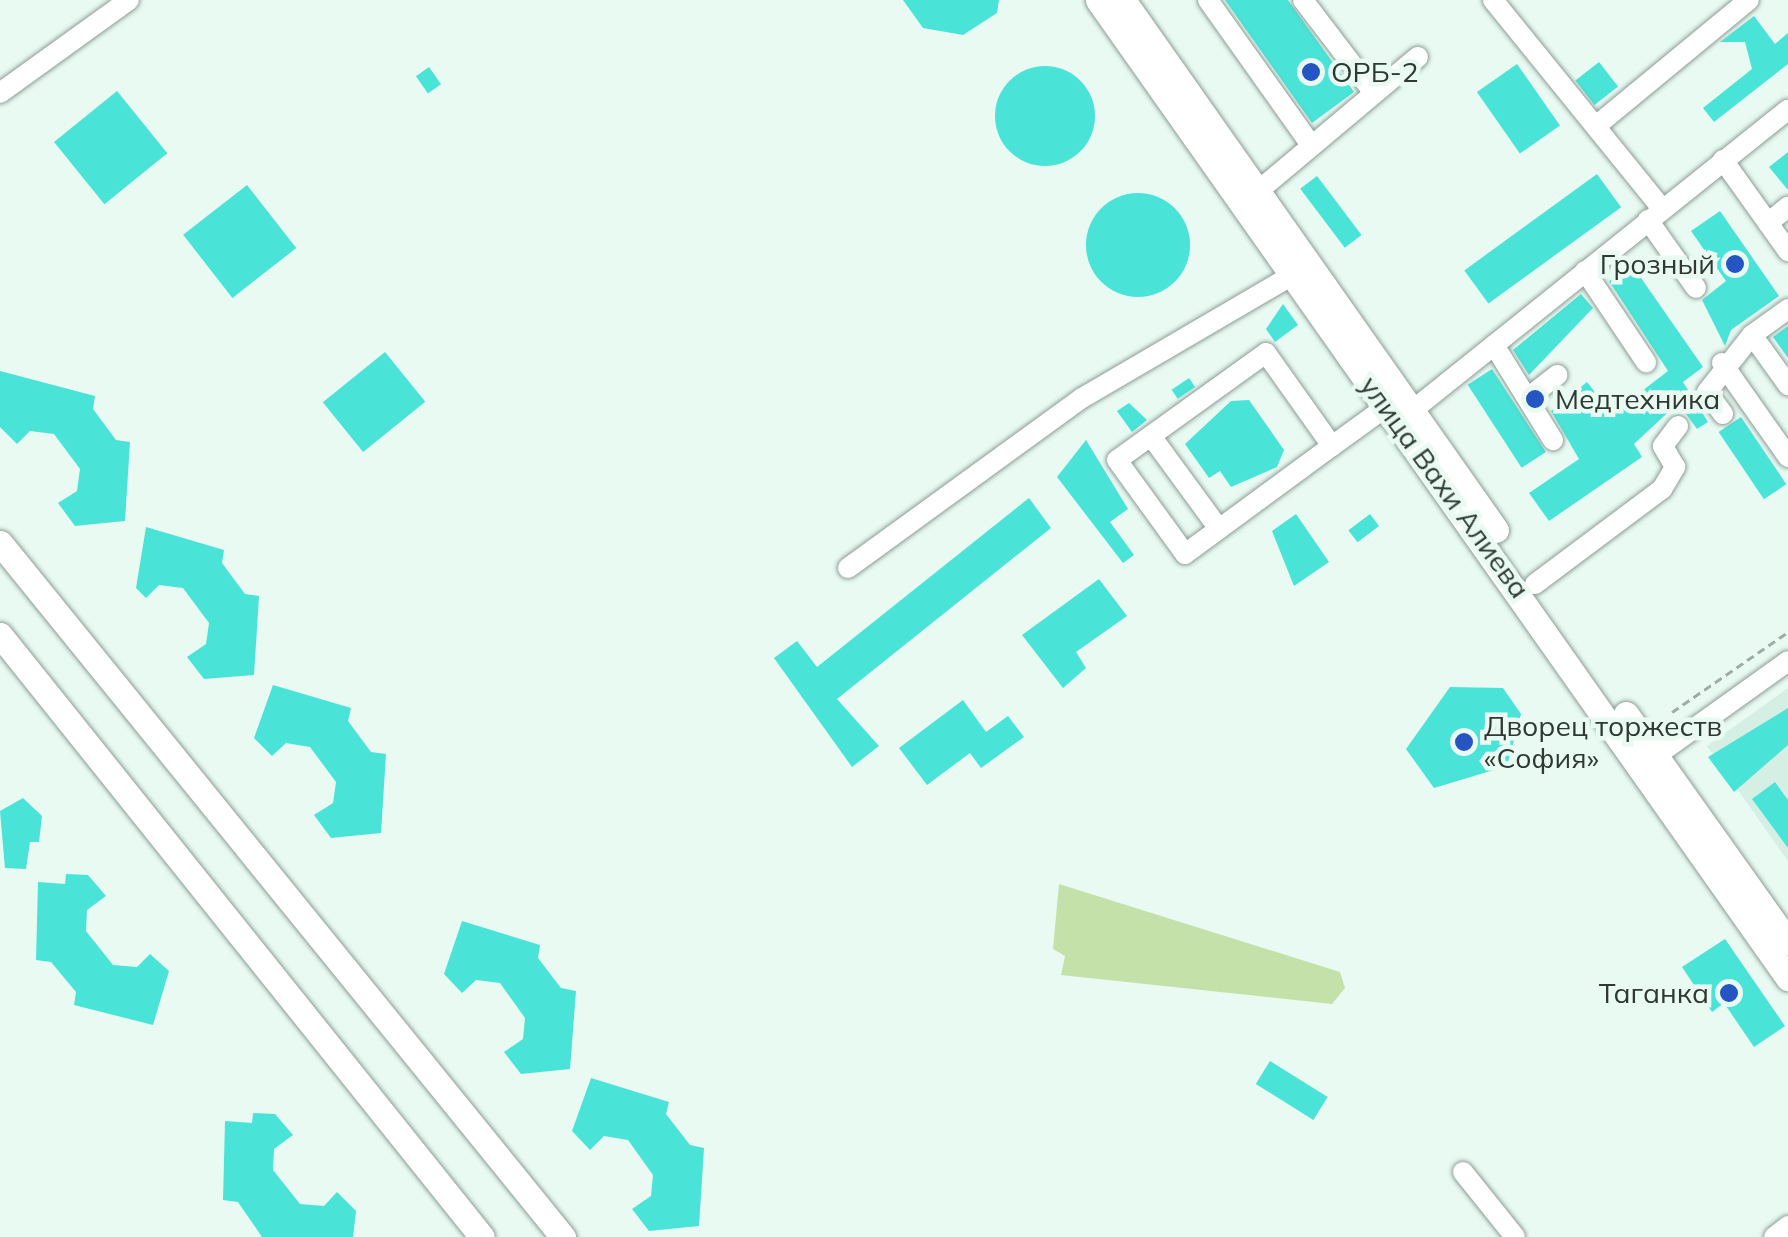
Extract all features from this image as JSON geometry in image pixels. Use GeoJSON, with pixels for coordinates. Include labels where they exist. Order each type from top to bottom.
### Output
{"type":"FeatureCollection","features":[{"type":"Feature","properties":{"kind":"main road","name":"улица Вахи Алиева"},"geometry":{"type":"LineString","coordinates":[[1098,0],[1649,761],[1788,942]]}},
{"type":"Feature","properties":{"kind":"main road","name":"улица Вахи Алиева"},"geometry":{"type":"LineString","coordinates":[[1123,0],[1257,192],[1399,413],[1535,584],[1788,978]]}},
{"type":"Feature","properties":{"kind":"main road"},"geometry":{"type":"LineString","coordinates":[[0,543],[563,1237]]}},
{"type":"Feature","properties":{"kind":"main road"},"geometry":{"type":"LineString","coordinates":[[0,636],[482,1237]]}},
{"type":"Feature","properties":{"kind":"street"},"geometry":{"type":"LineString","coordinates":[[0,92],[129,0]]}},
{"type":"Feature","properties":{"kind":"street"},"geometry":{"type":"LineString","coordinates":[[1208,0],[1309,142]]}},
{"type":"Feature","properties":{"kind":"street"},"geometry":{"type":"LineString","coordinates":[[1303,0],[1373,92]]}},
{"type":"Feature","properties":{"kind":"street"},"geometry":{"type":"LineString","coordinates":[[1596,126],[1750,0]]}},
{"type":"Feature","properties":{"kind":"street"},"geometry":{"type":"LineString","coordinates":[[1495,1],[1596,126],[1655,214],[1696,288]]}},
{"type":"Feature","properties":{"kind":"street"},"geometry":{"type":"LineString","coordinates":[[1257,192],[1309,142],[1418,57]]}},
{"type":"Feature","properties":{"kind":"street"},"geometry":{"type":"LineString","coordinates":[[1332,446],[1266,354],[1117,460],[1185,554],[1332,446],[1399,413],[1494,344],[1788,110]]}},
{"type":"Feature","properties":{"kind":"street"},"geometry":{"type":"LineString","coordinates":[[1722,160],[1788,251]]}},
{"type":"Feature","properties":{"kind":"street"},"geometry":{"type":"LineString","coordinates":[[1768,223],[1788,207]]}},
{"type":"Feature","properties":{"kind":"street"},"geometry":{"type":"LineString","coordinates":[[1585,271],[1646,362]]}},
{"type":"Feature","properties":{"kind":"street"},"geometry":{"type":"LineString","coordinates":[[848,568],[1082,398],[1294,274]]}},
{"type":"Feature","properties":{"kind":"street"},"geometry":{"type":"LineString","coordinates":[[1724,414],[1707,392],[1722,363],[1752,334],[1788,309]]}},
{"type":"Feature","properties":{"kind":"street"},"geometry":{"type":"LineString","coordinates":[[1752,334],[1788,386]]}},
{"type":"Feature","properties":{"kind":"street"},"geometry":{"type":"LineString","coordinates":[[1494,344],[1533,394],[1554,440]]}},
{"type":"Feature","properties":{"kind":"street"},"geometry":{"type":"LineString","coordinates":[[1722,363],[1788,457]]}},
{"type":"Feature","properties":{"kind":"street"},"geometry":{"type":"LineString","coordinates":[[1533,394],[1557,375]]}},
{"type":"Feature","properties":{"kind":"street"},"geometry":{"type":"LineString","coordinates":[[1535,584],[1662,490],[1675,467],[1663,446],[1678,426]]}},
{"type":"Feature","properties":{"kind":"street"},"geometry":{"type":"LineString","coordinates":[[1151,436],[1219,529]]}},
{"type":"Feature","properties":{"kind":"street"},"geometry":{"type":"LineString","coordinates":[[1649,761],[1788,660]]}},
{"type":"Feature","properties":{"kind":"street"},"geometry":{"type":"LineString","coordinates":[[1463,1172],[1514,1237]]}},
{"type":"Feature","properties":{"kind":"street"},"geometry":{"type":"LineString","coordinates":[[1774,1237],[1788,1226]]}},
{"type":"Feature","properties":{"kind":"path"},"geometry":{"type":"LineString","coordinates":[[1672,712],[1788,632]]}},
{"type":"Feature","properties":{"kind":"shaded area"},"geometry":{"type":"Polygon","coordinates":[[[1788,688],[1788,861],[1707,746],[1788,688]]]}},
{"type":"Feature","properties":{"kind":"green space"},"geometry":{"type":"Polygon","coordinates":[[[1059,884],[1340,972],[1345,988],[1332,1004],[1061,975],[1065,956],[1053,949],[1059,884]]]}},
{"type":"Feature","properties":{"kind":"building"},"geometry":{"type":"Polygon","coordinates":[[[903,0],[999,0],[997,13],[963,35],[923,28],[903,0]]]}},
{"type":"Feature","properties":{"kind":"building"},"geometry":{"type":"Polygon","coordinates":[[[1225,0],[1288,0],[1354,92],[1312,123],[1225,0]]]}},
{"type":"Feature","properties":{"kind":"building"},"geometry":{"type":"Polygon","coordinates":[[[1754,16],[1775,44],[1788,33],[1788,64],[1714,122],[1703,108],[1752,69],[1745,42],[1720,42],[1754,16]]]}},
{"type":"Feature","properties":{"kind":"building"},"geometry":{"type":"Polygon","coordinates":[[[1599,62],[1618,86],[1594,105],[1575,80],[1599,62]]]}},
{"type":"Feature","properties":{"kind":"building"},"geometry":{"type":"Polygon","coordinates":[[[1517,64],[1560,125],[1520,154],[1477,92],[1517,64]]]}},
{"type":"Feature","properties":{"kind":"building"},"geometry":{"type":"Polygon","coordinates":[[[1045,66],[1073,74],[1087,88],[1095,116],[1087,144],[1073,158],[1045,166],[1017,158],[1003,144],[995,116],[1003,88],[1017,74],[1045,66]]]}},
{"type":"Feature","properties":{"kind":"building"},"geometry":{"type":"Polygon","coordinates":[[[429,67],[441,84],[428,93],[416,76],[429,67]]]}},
{"type":"Feature","properties":{"kind":"building"},"geometry":{"type":"Polygon","coordinates":[[[117,91],[167,153],[104,204],[54,142],[117,91]]]}},
{"type":"Feature","properties":{"kind":"building"},"geometry":{"type":"Polygon","coordinates":[[[1788,152],[1788,190],[1769,167],[1788,152]]]}},
{"type":"Feature","properties":{"kind":"building"},"geometry":{"type":"Polygon","coordinates":[[[1597,174],[1621,207],[1488,304],[1464,270],[1597,174]]]}},
{"type":"Feature","properties":{"kind":"building"},"geometry":{"type":"Polygon","coordinates":[[[1317,176],[1362,235],[1345,248],[1300,189],[1317,176]]]}},
{"type":"Feature","properties":{"kind":"building"},"geometry":{"type":"Polygon","coordinates":[[[247,185],[296,248],[232,298],[183,235],[247,185]]]}},
{"type":"Feature","properties":{"kind":"building"},"geometry":{"type":"Polygon","coordinates":[[[1138,193],[1158,197],[1175,208],[1186,225],[1190,245],[1186,265],[1175,282],[1158,293],[1138,297],[1118,293],[1101,282],[1090,265],[1086,245],[1090,225],[1101,208],[1118,197],[1138,193]]]}},
{"type":"Feature","properties":{"kind":"building","name":"Грозный"},"geometry":{"type":"Polygon","coordinates":[[[1720,211],[1779,296],[1731,330],[1725,346],[1702,300],[1726,281],[1691,231],[1720,211]]]}},
{"type":"Feature","properties":{"kind":"building"},"geometry":{"type":"Polygon","coordinates":[[[1632,265],[1703,367],[1683,382],[1708,422],[1697,429],[1678,403],[1634,444],[1642,457],[1549,521],[1529,493],[1579,459],[1551,411],[1587,382],[1612,414],[1668,371],[1609,281],[1632,265]]]}},
{"type":"Feature","properties":{"kind":"building"},"geometry":{"type":"Polygon","coordinates":[[[1581,294],[1593,308],[1529,375],[1513,350],[1581,294]]]}},
{"type":"Feature","properties":{"kind":"building"},"geometry":{"type":"Polygon","coordinates":[[[1283,304],[1298,325],[1275,342],[1266,329],[1283,304]]]}},
{"type":"Feature","properties":{"kind":"building"},"geometry":{"type":"Polygon","coordinates":[[[1788,326],[1788,358],[1773,337],[1788,326]]]}},
{"type":"Feature","properties":{"kind":"building"},"geometry":{"type":"Polygon","coordinates":[[[385,352],[425,402],[363,452],[323,402],[385,352]]]}},
{"type":"Feature","properties":{"kind":"building"},"geometry":{"type":"Polygon","coordinates":[[[1492,369],[1546,452],[1522,468],[1468,385],[1492,369]]]}},
{"type":"Feature","properties":{"kind":"building"},"geometry":{"type":"Polygon","coordinates":[[[0,371],[95,396],[93,409],[116,440],[130,442],[125,521],[75,526],[58,503],[77,491],[80,469],[54,434],[30,431],[17,444],[0,427],[0,371]]]}},
{"type":"Feature","properties":{"kind":"building"},"geometry":{"type":"Polygon","coordinates":[[[1189,378],[1195,387],[1178,399],[1172,390],[1189,378]]]}},
{"type":"Feature","properties":{"kind":"building"},"geometry":{"type":"Polygon","coordinates":[[[1249,400],[1284,450],[1277,467],[1231,487],[1220,471],[1209,478],[1185,444],[1231,401],[1249,400]]]}},
{"type":"Feature","properties":{"kind":"building"},"geometry":{"type":"Polygon","coordinates":[[[1129,403],[1147,420],[1132,432],[1117,411],[1129,403]]]}},
{"type":"Feature","properties":{"kind":"building"},"geometry":{"type":"Polygon","coordinates":[[[1741,417],[1786,484],[1764,499],[1719,432],[1741,417]]]}},
{"type":"Feature","properties":{"kind":"building"},"geometry":{"type":"Polygon","coordinates":[[[1086,440],[1128,509],[1110,522],[1134,555],[1123,563],[1057,477],[1086,440]]]}},
{"type":"Feature","properties":{"kind":"building"},"geometry":{"type":"Polygon","coordinates":[[[1029,498],[1051,528],[837,699],[879,746],[852,767],[774,658],[797,641],[817,667],[1029,498]]]}},
{"type":"Feature","properties":{"kind":"building"},"geometry":{"type":"Polygon","coordinates":[[[1296,514],[1329,562],[1294,586],[1272,531],[1296,514]]]}},
{"type":"Feature","properties":{"kind":"building"},"geometry":{"type":"Polygon","coordinates":[[[1370,514],[1379,526],[1357,542],[1348,530],[1370,514]]]}},
{"type":"Feature","properties":{"kind":"building"},"geometry":{"type":"Polygon","coordinates":[[[146,527],[224,550],[222,563],[245,594],[259,596],[254,675],[204,679],[187,657],[206,644],[209,623],[183,588],[159,585],[146,598],[136,588],[146,527]]]}},
{"type":"Feature","properties":{"kind":"building"},"geometry":{"type":"Polygon","coordinates":[[[1099,579],[1127,616],[1076,652],[1086,668],[1063,688],[1022,635],[1099,579]]]}},
{"type":"Feature","properties":{"kind":"building"},"geometry":{"type":"Polygon","coordinates":[[[273,685],[351,708],[348,721],[371,752],[386,754],[381,833],[331,838],[314,815],[333,803],[336,782],[310,747],[286,743],[272,756],[254,738],[273,685]]]}},
{"type":"Feature","properties":{"kind":"building","name":"Дворец торжеств «София»"},"geometry":{"type":"Polygon","coordinates":[[[1450,687],[1503,688],[1521,714],[1507,766],[1434,788],[1406,749],[1450,687]]]}},
{"type":"Feature","properties":{"kind":"building"},"geometry":{"type":"Polygon","coordinates":[[[963,700],[986,732],[1008,716],[1024,737],[981,768],[970,753],[927,785],[899,748],[963,700]]]}},
{"type":"Feature","properties":{"kind":"building"},"geometry":{"type":"Polygon","coordinates":[[[1788,708],[1788,745],[1734,792],[1708,757],[1788,708]]]}},
{"type":"Feature","properties":{"kind":"building"},"geometry":{"type":"Polygon","coordinates":[[[1775,782],[1788,800],[1788,848],[1752,799],[1775,782]]]}},
{"type":"Feature","properties":{"kind":"building"},"geometry":{"type":"Polygon","coordinates":[[[23,798],[42,816],[39,842],[30,842],[26,869],[5,868],[0,811],[23,798]]]}},
{"type":"Feature","properties":{"kind":"building"},"geometry":{"type":"Polygon","coordinates":[[[66,874],[88,875],[106,896],[87,910],[86,931],[113,965],[137,967],[150,954],[169,971],[153,1025],[74,1005],[76,992],[51,962],[36,960],[38,882],[65,884],[66,874]]]}},
{"type":"Feature","properties":{"kind":"building"},"geometry":{"type":"Polygon","coordinates":[[[462,921],[540,945],[538,958],[561,988],[576,991],[570,1069],[521,1074],[504,1052],[523,1039],[525,1018],[500,983],[476,980],[462,993],[444,974],[462,921]]]}},
{"type":"Feature","properties":{"kind":"building"},"geometry":{"type":"Polygon","coordinates":[[[1725,939],[1785,1026],[1754,1047],[1724,1003],[1712,1012],[1682,967],[1725,939]]]}},
{"type":"Feature","properties":{"kind":"building"},"geometry":{"type":"Polygon","coordinates":[[[1270,1061],[1328,1097],[1313,1120],[1256,1084],[1270,1061]]]}},
{"type":"Feature","properties":{"kind":"building"},"geometry":{"type":"Polygon","coordinates":[[[591,1078],[669,1102],[666,1114],[690,1145],[704,1148],[699,1226],[649,1231],[632,1209],[651,1196],[653,1175],[628,1140],[604,1136],[590,1150],[572,1131],[591,1078]]]}},
{"type":"Feature","properties":{"kind":"building"},"geometry":{"type":"Polygon","coordinates":[[[253,1113],[275,1114],[293,1135],[274,1149],[273,1170],[300,1204],[324,1206],[337,1192],[356,1211],[353,1237],[262,1237],[238,1202],[223,1200],[225,1121],[252,1123],[253,1113]]]}},
{"type":"Feature","properties":{"kind":"place","name":"ОРБ-2"},"geometry":{"type":"Point","coordinates":[1311,72]}},
{"type":"Feature","properties":{"kind":"place","name":"Грозный"},"geometry":{"type":"Point","coordinates":[1735,264]}},
{"type":"Feature","properties":{"kind":"place","name":"Медтехника"},"geometry":{"type":"Point","coordinates":[1535,399]}},
{"type":"Feature","properties":{"kind":"place","name":"Дворец торжеств «София»"},"geometry":{"type":"Point","coordinates":[1464,742]}},
{"type":"Feature","properties":{"kind":"place","name":"Таганка"},"geometry":{"type":"Point","coordinates":[1729,993]}}]}
